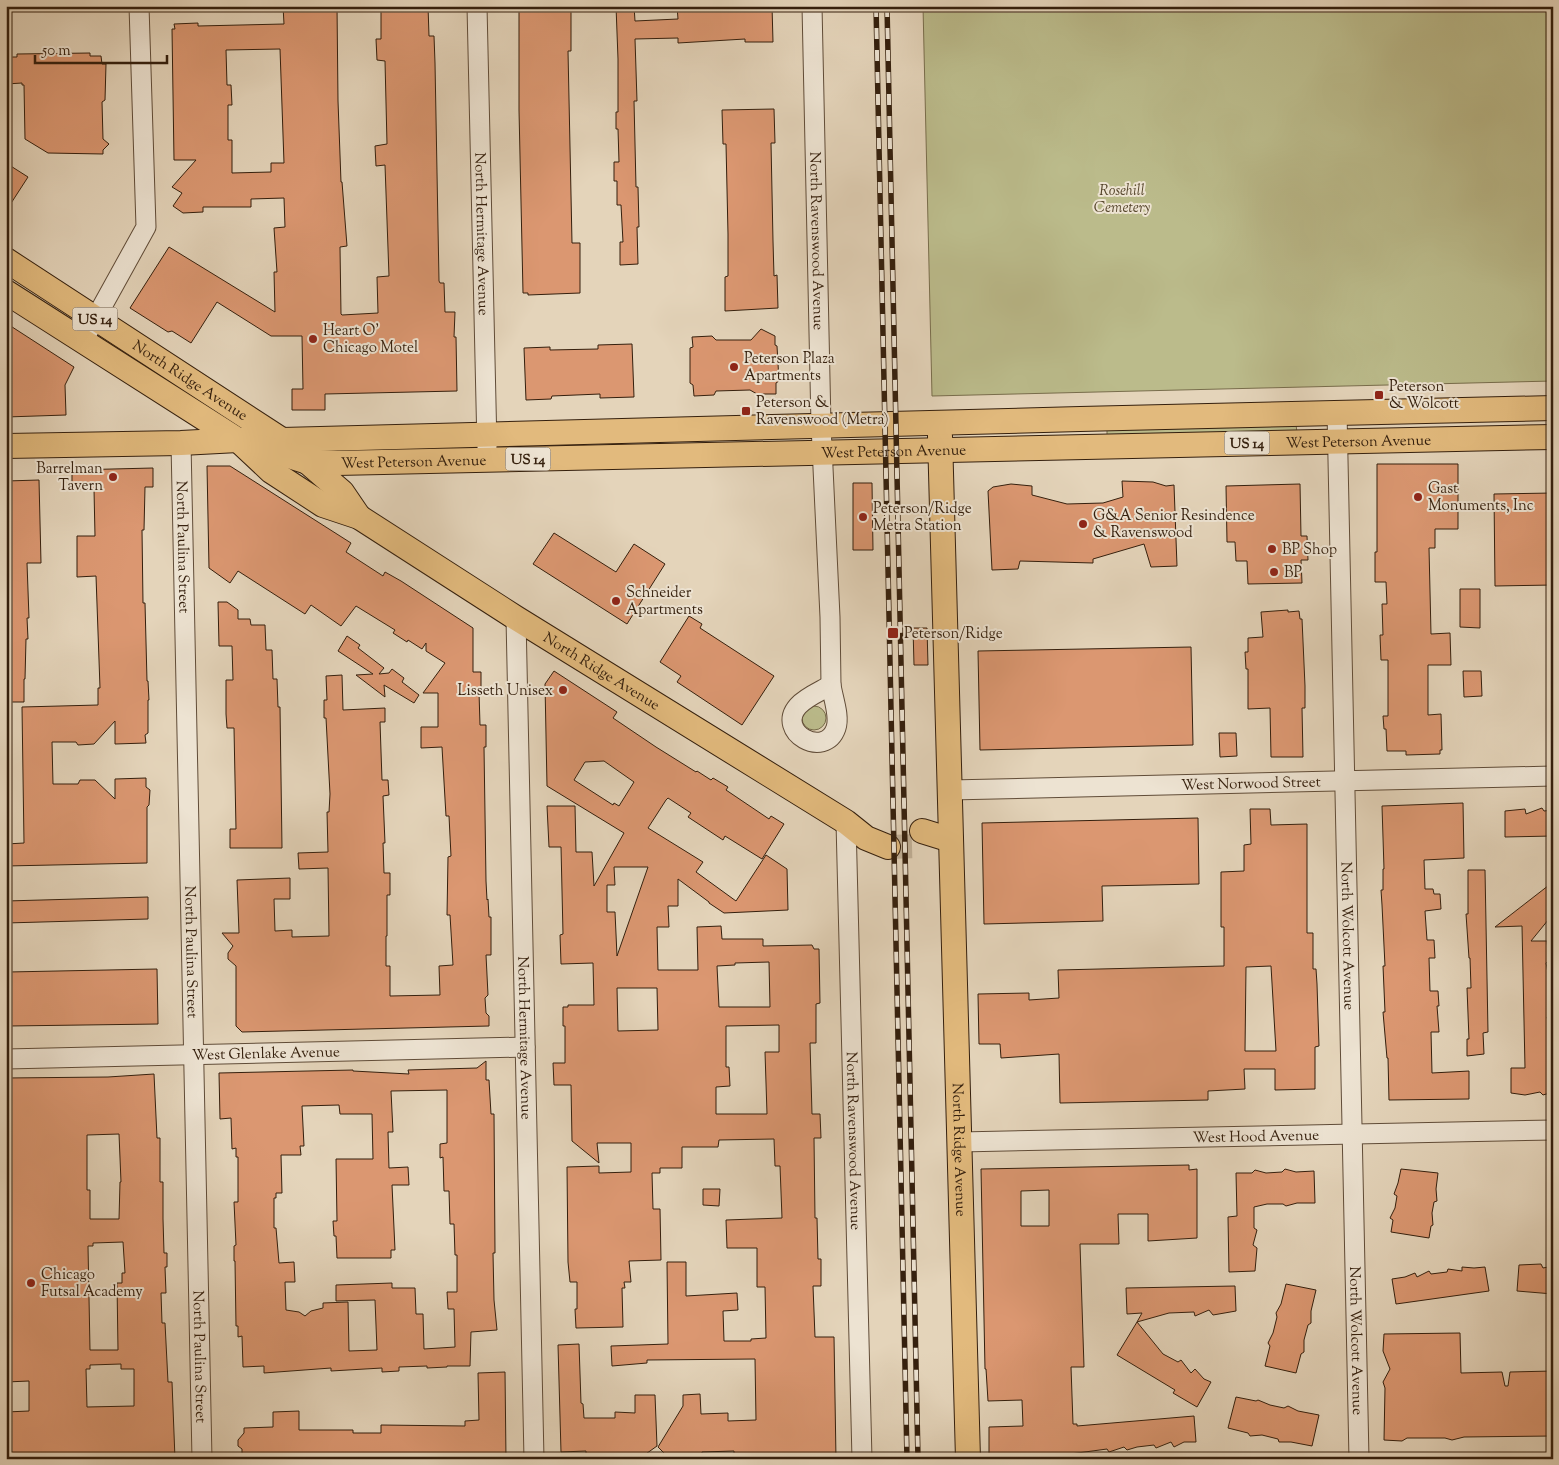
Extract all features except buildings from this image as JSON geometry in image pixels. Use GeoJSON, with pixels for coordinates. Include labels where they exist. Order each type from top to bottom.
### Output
{"type":"FeatureCollection","features":[{"type":"Feature","properties":{"kind":"main road","name":"North Ridge Avenue"},"geometry":{"type":"LineString","coordinates":[[6,260],[282,440],[342,492],[359,517]]}},
{"type":"Feature","properties":{"kind":"main road","name":"North Ridge Avenue"},"geometry":{"type":"LineString","coordinates":[[6,292],[238,440],[271,471],[323,505],[359,517],[516,618],[846,822],[874,830],[888,840]]}},
{"type":"Feature","properties":{"kind":"main road","name":"West Peterson Avenue"},"geometry":{"type":"LineString","coordinates":[[6,446],[1553,408]]}},
{"type":"Feature","properties":{"kind":"main road"},"geometry":{"type":"LineString","coordinates":[[922,839],[952,840],[940,423]]}},
{"type":"Feature","properties":{"kind":"main road","name":"West Peterson Avenue"},"geometry":{"type":"LineString","coordinates":[[238,440],[308,462],[487,460],[1553,437]]}},
{"type":"Feature","properties":{"kind":"main road","name":"North Ridge Avenue"},"geometry":{"type":"LineString","coordinates":[[952,840],[968,1459]]}},
{"type":"Feature","properties":{"kind":"street"},"geometry":{"type":"LineString","coordinates":[[83,341],[146,227],[140,6]]}},
{"type":"Feature","properties":{"kind":"street","name":"North Hermitage Avenue"},"geometry":{"type":"LineString","coordinates":[[477,6],[487,460]]}},
{"type":"Feature","properties":{"kind":"street","name":"North Ravenswood Avenue"},"geometry":{"type":"LineString","coordinates":[[812,6],[821,426],[832,685]]}},
{"type":"Feature","properties":{"kind":"street","name":"North Wolcott Avenue"},"geometry":{"type":"LineString","coordinates":[[1337,412],[1360,1459]]}},
{"type":"Feature","properties":{"kind":"street","name":"North Paulina Street"},"geometry":{"type":"LineString","coordinates":[[181,443],[202,1459]]}},
{"type":"Feature","properties":{"kind":"street","name":"North Hermitage Avenue"},"geometry":{"type":"LineString","coordinates":[[516,618],[534,1459]]}},
{"type":"Feature","properties":{"kind":"street","name":"West Norwood Street"},"geometry":{"type":"LineString","coordinates":[[950,790],[1553,776]]}},
{"type":"Feature","properties":{"kind":"street","name":"North Ravenswood Avenue"},"geometry":{"type":"LineString","coordinates":[[846,822],[862,1459]]}},
{"type":"Feature","properties":{"kind":"street","name":"West Glenlake Avenue"},"geometry":{"type":"LineString","coordinates":[[6,1059],[525,1047]]}},
{"type":"Feature","properties":{"kind":"street","name":"West Hood Avenue"},"geometry":{"type":"LineString","coordinates":[[960,1142],[1553,1130]]}},
{"type":"Feature","properties":{"kind":"green space","name":"Rosehill Cemetery"},"geometry":{"type":"Polygon","coordinates":[[[923,6],[1553,6],[1553,381],[932,396],[923,6]]]}},
{"type":"Feature","properties":{"kind":"green space"},"geometry":{"type":"Polygon","coordinates":[[[1296,424],[1297,433],[1107,437],[1107,430],[1296,424]]]}},
{"type":"Feature","properties":{"kind":"green space"},"geometry":{"type":"Polygon","coordinates":[[[814,706],[823,709],[826,718],[823,727],[814,730],[805,727],[802,718],[805,709],[814,706]]]}},
{"type":"Feature","properties":{"kind":"tunnel"},"geometry":{"type":"LineString","coordinates":[[888,847],[922,846]]}},
{"type":"Feature","properties":{"kind":"railway"},"geometry":{"type":"LineString","coordinates":[[876,6],[907,1459]]}},
{"type":"Feature","properties":{"kind":"railway"},"geometry":{"type":"LineString","coordinates":[[887,6],[918,1459]]}},
{"type":"Feature","properties":{"kind":"place","name":"Heart O' Chicago Motel"},"geometry":{"type":"Point","coordinates":[313,339]}},
{"type":"Feature","properties":{"kind":"place","name":"Peterson Plaza Apartments"},"geometry":{"type":"Point","coordinates":[734,367]}},
{"type":"Feature","properties":{"kind":"place","name":"Peterson & Wolcott"},"geometry":{"type":"Point","coordinates":[1379,395]}},
{"type":"Feature","properties":{"kind":"place","name":"Peterson & Ravenswood (Metra)"},"geometry":{"type":"Point","coordinates":[746,411]}},
{"type":"Feature","properties":{"kind":"place","name":"Barrelman Tavern"},"geometry":{"type":"Point","coordinates":[113,477]}},
{"type":"Feature","properties":{"kind":"place","name":"Gast Monuments, Inc"},"geometry":{"type":"Point","coordinates":[1418,497]}},
{"type":"Feature","properties":{"kind":"place","name":"Peterson/Ridge Metra Station"},"geometry":{"type":"Point","coordinates":[863,517]}},
{"type":"Feature","properties":{"kind":"place","name":"G&A Senior Resindence & Ravenswood"},"geometry":{"type":"Point","coordinates":[1083,524]}},
{"type":"Feature","properties":{"kind":"place","name":"BP Shop"},"geometry":{"type":"Point","coordinates":[1272,549]}},
{"type":"Feature","properties":{"kind":"place","name":"BP"},"geometry":{"type":"Point","coordinates":[1274,572]}},
{"type":"Feature","properties":{"kind":"place","name":"Schneider Apartments"},"geometry":{"type":"Point","coordinates":[616,601]}},
{"type":"Feature","properties":{"kind":"place","name":"Peterson/Ridge"},"geometry":{"type":"Point","coordinates":[893,633]}},
{"type":"Feature","properties":{"kind":"place","name":"Lisseth Unisex"},"geometry":{"type":"Point","coordinates":[563,690]}},
{"type":"Feature","properties":{"kind":"place","name":"Chicago Futsal Academy"},"geometry":{"type":"Point","coordinates":[31,1283]}}]}
